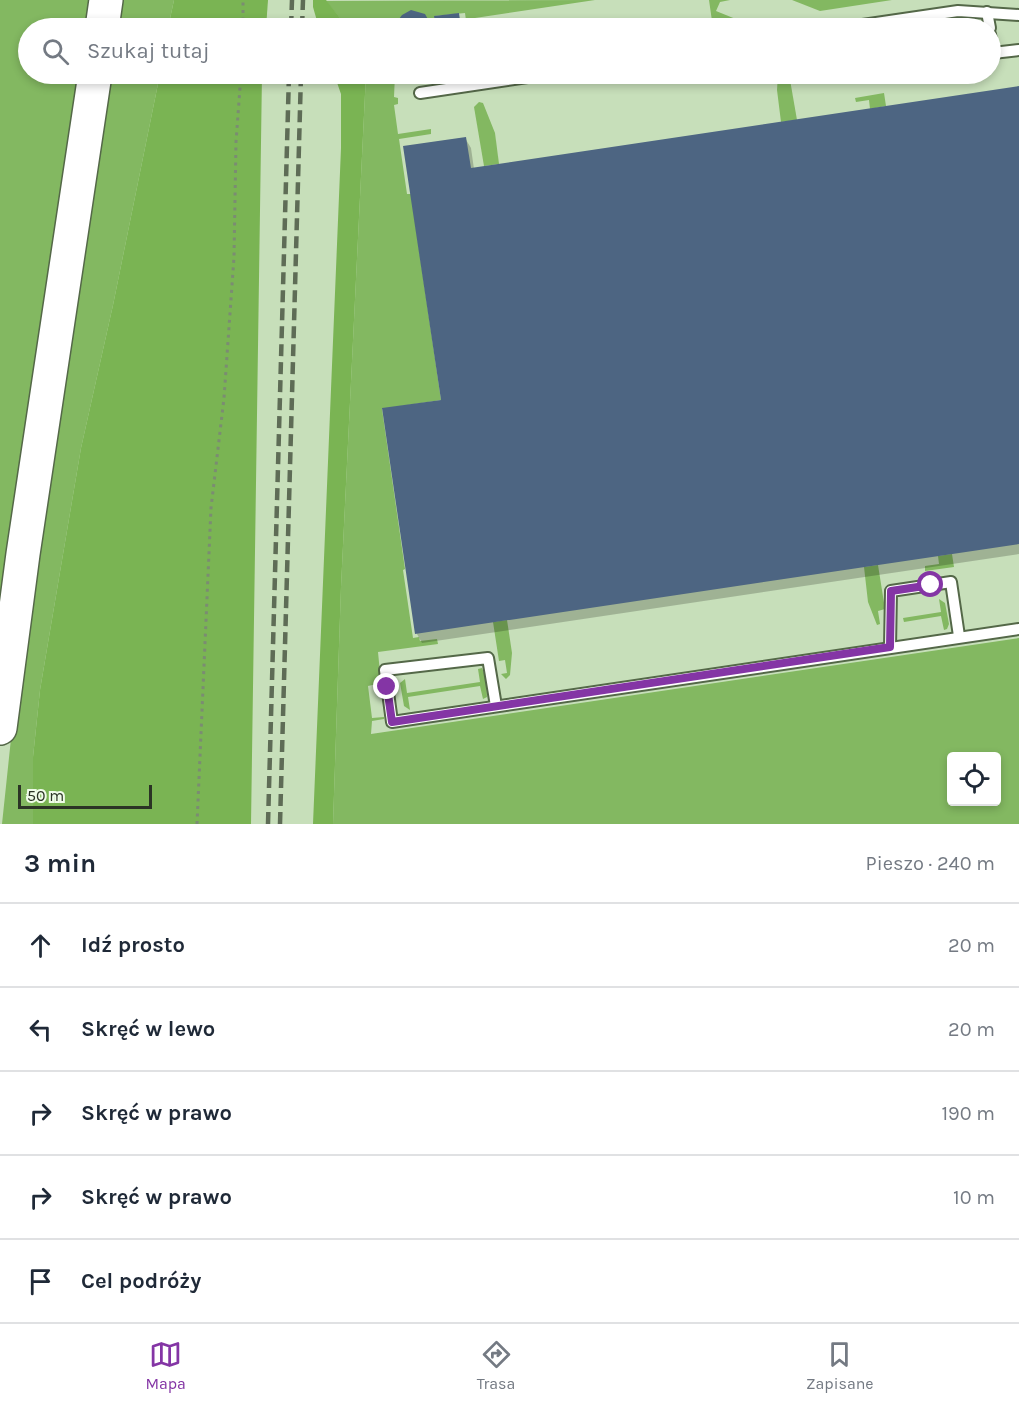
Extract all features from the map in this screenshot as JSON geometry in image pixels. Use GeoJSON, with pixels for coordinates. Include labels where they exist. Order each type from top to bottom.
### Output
{"type":"FeatureCollection","features":[{"type":"Feature","properties":{"kind":"highway"},"geometry":{"type":"LineString","coordinates":[[103,18],[106,0]]}},
{"type":"Feature","properties":{"kind":"highway"},"geometry":{"type":"LineString","coordinates":[[0,728],[23,554],[94,84]]}},
{"type":"Feature","properties":{"kind":"lane"},"geometry":{"type":"LineString","coordinates":[[910,18],[958,11],[1019,15]]}},
{"type":"Feature","properties":{"kind":"lane"},"geometry":{"type":"LineString","coordinates":[[987,12],[988,18]]}},
{"type":"Feature","properties":{"kind":"lane"},"geometry":{"type":"LineString","coordinates":[[1001,52],[1019,50]]}},
{"type":"Feature","properties":{"kind":"lane"},"geometry":{"type":"LineString","coordinates":[[420,93],[481,84]]}},
{"type":"Feature","properties":{"kind":"lane"},"geometry":{"type":"LineString","coordinates":[[890,647],[891,591],[951,582],[959,636]]}},
{"type":"Feature","properties":{"kind":"lane"},"geometry":{"type":"LineString","coordinates":[[496,706],[488,658],[385,670],[392,722],[959,636],[1019,629]]}},
{"type":"Feature","properties":{"kind":"path"},"geometry":{"type":"LineString","coordinates":[[243,0],[243,18]]}},
{"type":"Feature","properties":{"kind":"path"},"geometry":{"type":"LineString","coordinates":[[197,824],[211,508],[224,398],[234,257],[236,142],[240,84]]}},
{"type":"Feature","properties":{"kind":"green space"},"geometry":{"type":"Polygon","coordinates":[[[0,0],[94,0],[91,18],[18,18],[18,84],[82,84],[0,642],[0,0]]]}},
{"type":"Feature","properties":{"kind":"green space"},"geometry":{"type":"Polygon","coordinates":[[[120,0],[174,0],[170,18],[117,18],[120,0]]]}},
{"type":"Feature","properties":{"kind":"green space"},"geometry":{"type":"Polygon","coordinates":[[[174,0],[268,0],[267,18],[170,18],[174,0]]]}},
{"type":"Feature","properties":{"kind":"green space"},"geometry":{"type":"Polygon","coordinates":[[[313,0],[326,0],[340,18],[316,18],[313,0]]]}},
{"type":"Feature","properties":{"kind":"green space"},"geometry":{"type":"Polygon","coordinates":[[[595,0],[475,18],[466,18],[465,13],[435,16],[435,18],[340,18],[326,1],[595,0]]]}},
{"type":"Feature","properties":{"kind":"green space"},"geometry":{"type":"Polygon","coordinates":[[[709,0],[730,0],[720,2],[716,11],[733,18],[712,18],[709,0]]]}},
{"type":"Feature","properties":{"kind":"green space"},"geometry":{"type":"Polygon","coordinates":[[[792,0],[892,0],[820,11],[792,0]]]}},
{"type":"Feature","properties":{"kind":"green space"},"geometry":{"type":"Polygon","coordinates":[[[108,84],[158,84],[81,448],[40,690],[33,757],[33,824],[2,824],[15,701],[108,84]]]}},
{"type":"Feature","properties":{"kind":"green space"},"geometry":{"type":"Polygon","coordinates":[[[158,84],[262,84],[251,824],[33,824],[33,757],[40,690],[81,448],[158,84]]]}},
{"type":"Feature","properties":{"kind":"green space"},"geometry":{"type":"Polygon","coordinates":[[[338,84],[366,84],[341,587],[333,824],[313,824],[341,148],[341,94],[338,84]]]}},
{"type":"Feature","properties":{"kind":"green space"},"geometry":{"type":"Polygon","coordinates":[[[366,84],[395,84],[394,97],[398,98],[398,104],[394,105],[398,134],[431,129],[431,134],[399,139],[407,194],[411,194],[441,400],[382,409],[413,638],[419,637],[420,641],[437,639],[438,644],[378,652],[381,683],[368,686],[372,718],[384,717],[384,719],[372,721],[371,734],[1019,638],[1019,824],[333,824],[341,587],[366,84]]]}},
{"type":"Feature","properties":{"kind":"green space"},"geometry":{"type":"Polygon","coordinates":[[[777,84],[791,84],[797,120],[781,122],[777,84]]]}},
{"type":"Feature","properties":{"kind":"green space"},"geometry":{"type":"Polygon","coordinates":[[[884,93],[886,106],[870,109],[869,100],[856,102],[855,98],[884,93]]]}},
{"type":"Feature","properties":{"kind":"green space"},"geometry":{"type":"Polygon","coordinates":[[[479,102],[483,103],[495,133],[499,164],[484,166],[474,107],[479,102]]]}},
{"type":"Feature","properties":{"kind":"green space"},"geometry":{"type":"Polygon","coordinates":[[[952,554],[954,567],[925,571],[925,566],[939,564],[938,556],[952,554]]]}},
{"type":"Feature","properties":{"kind":"green space"},"geometry":{"type":"Polygon","coordinates":[[[878,565],[885,609],[878,611],[880,624],[877,625],[868,602],[864,567],[878,565]]]}},
{"type":"Feature","properties":{"kind":"green space"},"geometry":{"type":"Polygon","coordinates":[[[939,599],[945,603],[949,624],[947,629],[944,630],[941,616],[904,622],[903,618],[941,612],[939,599]]]}},
{"type":"Feature","properties":{"kind":"green space"},"geometry":{"type":"Polygon","coordinates":[[[507,620],[512,653],[510,675],[506,679],[501,674],[507,673],[505,660],[499,661],[493,622],[507,620]]]}},
{"type":"Feature","properties":{"kind":"green space"},"geometry":{"type":"Polygon","coordinates":[[[482,668],[486,678],[487,697],[483,699],[480,686],[408,697],[410,710],[404,706],[400,683],[405,679],[407,693],[480,682],[478,669],[482,668]]]}},
{"type":"Feature","properties":{"kind":"building"},"geometry":{"type":"Polygon","coordinates":[[[411,10],[425,14],[427,18],[400,18],[411,10]]]}},
{"type":"Feature","properties":{"kind":"building"},"geometry":{"type":"Polygon","coordinates":[[[459,13],[460,18],[434,18],[434,16],[459,13]]]}},
{"type":"Feature","properties":{"kind":"building"},"geometry":{"type":"Polygon","coordinates":[[[1019,86],[1019,544],[415,634],[382,408],[441,400],[403,146],[466,137],[471,168],[1019,86]]]}},
{"type":"Feature","properties":{"kind":"railway"},"geometry":{"type":"LineString","coordinates":[[291,18],[292,0]]}},
{"type":"Feature","properties":{"kind":"railway"},"geometry":{"type":"LineString","coordinates":[[302,18],[303,0]]}},
{"type":"Feature","properties":{"kind":"railway"},"geometry":{"type":"LineString","coordinates":[[268,824],[289,84]]}},
{"type":"Feature","properties":{"kind":"railway"},"geometry":{"type":"LineString","coordinates":[[280,824],[301,84]]}},
{"type":"Feature","properties":{"kind":"route"},"geometry":{"type":"LineString","coordinates":[[387,687],[392,722],[890,647],[891,591],[931,585]]}}]}
